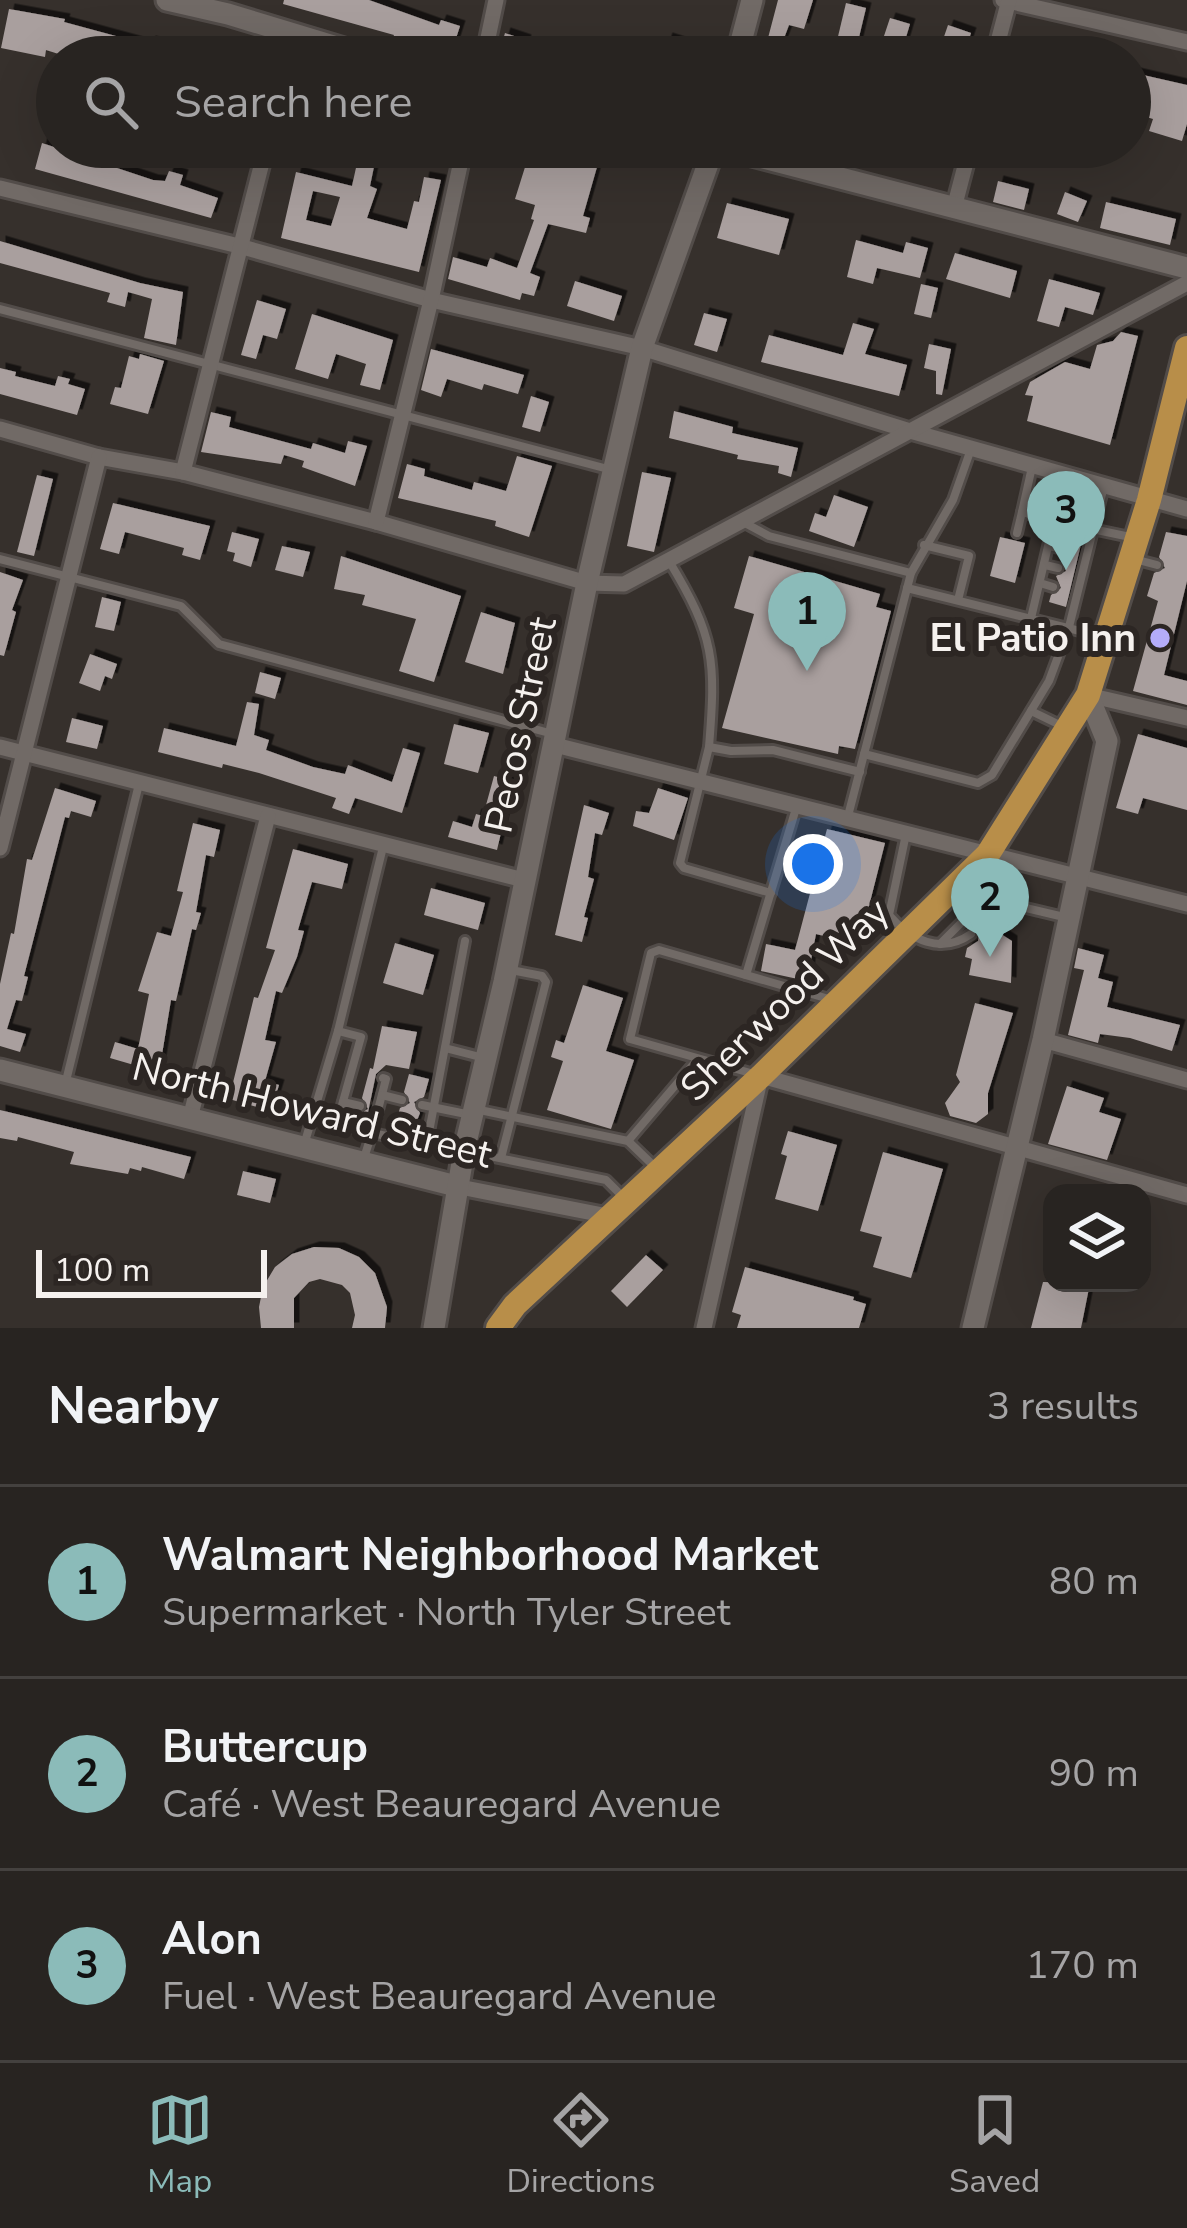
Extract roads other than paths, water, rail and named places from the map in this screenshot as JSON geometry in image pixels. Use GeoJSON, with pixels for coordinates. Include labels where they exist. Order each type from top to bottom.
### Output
{"type":"FeatureCollection","features":[{"type":"Feature","properties":{"kind":"main road","name":"Sherwood Way"},"geometry":{"type":"LineString","coordinates":[[498,1328],[515,1305],[761,1076],[980,862],[1088,695],[1149,500],[1187,348]]}},
{"type":"Feature","properties":{"kind":"street"},"geometry":{"type":"LineString","coordinates":[[167,0],[230,7],[276,36]]}},
{"type":"Feature","properties":{"kind":"street"},"geometry":{"type":"LineString","coordinates":[[488,36],[496,0]]}},
{"type":"Feature","properties":{"kind":"street"},"geometry":{"type":"LineString","coordinates":[[743,36],[752,0]]}},
{"type":"Feature","properties":{"kind":"street"},"geometry":{"type":"LineString","coordinates":[[999,36],[1007,0],[1187,42]]}},
{"type":"Feature","properties":{"kind":"street"},"geometry":{"type":"LineString","coordinates":[[183,472],[260,168]]}},
{"type":"Feature","properties":{"kind":"street"},"geometry":{"type":"LineString","coordinates":[[376,522],[459,168]]}},
{"type":"Feature","properties":{"kind":"street","name":"Pecos Street"},"geometry":{"type":"LineString","coordinates":[[434,1328],[464,1150],[642,348],[710,168]]}},
{"type":"Feature","properties":{"kind":"street"},"geometry":{"type":"LineString","coordinates":[[799,168],[1187,268]]}},
{"type":"Feature","properties":{"kind":"street"},"geometry":{"type":"LineString","coordinates":[[954,208],[964,168]]}},
{"type":"Feature","properties":{"kind":"street"},"geometry":{"type":"LineString","coordinates":[[0,188],[431,300],[642,348],[910,431],[1187,509]]}},
{"type":"Feature","properties":{"kind":"street"},"geometry":{"type":"LineString","coordinates":[[0,429],[99,458],[183,472],[376,522],[587,583],[624,584],[1187,283]]}},
{"type":"Feature","properties":{"kind":"street"},"geometry":{"type":"LineString","coordinates":[[0,848],[99,458]]}},
{"type":"Feature","properties":{"kind":"street"},"geometry":{"type":"LineString","coordinates":[[1088,695],[1187,718]]}},
{"type":"Feature","properties":{"kind":"street"},"geometry":{"type":"LineString","coordinates":[[973,1328],[1043,1040],[1107,741],[1088,695]]}},
{"type":"Feature","properties":{"kind":"street"},"geometry":{"type":"LineString","coordinates":[[556,740],[906,832],[980,862],[1076,876],[1187,904]]}},
{"type":"Feature","properties":{"kind":"street"},"geometry":{"type":"LineString","coordinates":[[0,747],[524,880]]}},
{"type":"Feature","properties":{"kind":"street"},"geometry":{"type":"LineString","coordinates":[[190,1118],[268,816]]}},
{"type":"Feature","properties":{"kind":"street"},"geometry":{"type":"LineString","coordinates":[[1043,1040],[1187,1080]]}},
{"type":"Feature","properties":{"kind":"street","name":"North Howard Street"},"geometry":{"type":"LineString","coordinates":[[0,1070],[460,1187],[617,1208]]}},
{"type":"Feature","properties":{"kind":"street"},"geometry":{"type":"LineString","coordinates":[[704,1328],[761,1076],[1187,1195]]}},
{"type":"Feature","properties":{"kind":"lane"},"geometry":{"type":"LineString","coordinates":[[0,309],[614,471]]}},
{"type":"Feature","properties":{"kind":"lane"},"geometry":{"type":"LineString","coordinates":[[848,818],[911,573],[953,500],[971,449]]}},
{"type":"Feature","properties":{"kind":"lane"},"geometry":{"type":"LineString","coordinates":[[1017,533],[1032,467]]}},
{"type":"Feature","properties":{"kind":"lane"},"geometry":{"type":"LineString","coordinates":[[864,754],[985,782],[1048,681],[1069,627],[1078,573],[1104,486]]}},
{"type":"Feature","properties":{"kind":"lane"},"geometry":{"type":"LineString","coordinates":[[1022,512],[1094,528],[1157,565]]}},
{"type":"Feature","properties":{"kind":"lane"},"geometry":{"type":"LineString","coordinates":[[742,521],[769,536],[911,573]]}},
{"type":"Feature","properties":{"kind":"lane"},"geometry":{"type":"LineString","coordinates":[[1031,618],[1054,521]]}},
{"type":"Feature","properties":{"kind":"lane"},"geometry":{"type":"LineString","coordinates":[[924,544],[969,556],[958,600]]}},
{"type":"Feature","properties":{"kind":"lane"},"geometry":{"type":"LineString","coordinates":[[1049,546],[1063,549]]}},
{"type":"Feature","properties":{"kind":"lane"},"geometry":{"type":"LineString","coordinates":[[0,559],[181,606],[219,644],[556,740]]}},
{"type":"Feature","properties":{"kind":"lane"},"geometry":{"type":"LineString","coordinates":[[668,560],[709,635],[714,685],[709,747],[680,863],[771,893]]}},
{"type":"Feature","properties":{"kind":"lane"},"geometry":{"type":"LineString","coordinates":[[1045,565],[1058,568]]}},
{"type":"Feature","properties":{"kind":"lane"},"geometry":{"type":"LineString","coordinates":[[1040,583],[1053,586]]}},
{"type":"Feature","properties":{"kind":"lane"},"geometry":{"type":"LineString","coordinates":[[907,588],[1106,637]]}},
{"type":"Feature","properties":{"kind":"lane"},"geometry":{"type":"LineString","coordinates":[[1030,711],[1066,729]]}},
{"type":"Feature","properties":{"kind":"lane"},"geometry":{"type":"LineString","coordinates":[[709,747],[731,752],[773,750],[860,772]]}},
{"type":"Feature","properties":{"kind":"lane"},"geometry":{"type":"LineString","coordinates":[[65,1086],[139,783]]}},
{"type":"Feature","properties":{"kind":"lane"},"geometry":{"type":"LineString","coordinates":[[746,975],[771,893],[790,803]]}},
{"type":"Feature","properties":{"kind":"lane"},"geometry":{"type":"LineString","coordinates":[[906,832],[889,915],[905,934],[939,945],[958,943],[970,934]]}},
{"type":"Feature","properties":{"kind":"lane"},"geometry":{"type":"LineString","coordinates":[[304,1147],[384,845]]}},
{"type":"Feature","properties":{"kind":"lane"},"geometry":{"type":"LineString","coordinates":[[980,862],[1001,902],[1067,918]]}},
{"type":"Feature","properties":{"kind":"lane"},"geometry":{"type":"LineString","coordinates":[[939,945],[992,892]]}},
{"type":"Feature","properties":{"kind":"lane"},"geometry":{"type":"LineString","coordinates":[[984,921],[1001,902]]}},
{"type":"Feature","properties":{"kind":"lane"},"geometry":{"type":"LineString","coordinates":[[338,1031],[361,1037],[337,1123],[423,1140],[429,1132],[465,941]]}},
{"type":"Feature","properties":{"kind":"lane"},"geometry":{"type":"LineString","coordinates":[[761,1076],[629,1039],[651,953],[659,950],[837,1001]]}},
{"type":"Feature","properties":{"kind":"lane"},"geometry":{"type":"LineString","coordinates":[[501,1158],[546,982],[542,976],[507,969]]}},
{"type":"Feature","properties":{"kind":"lane"},"geometry":{"type":"LineString","coordinates":[[445,1048],[486,1058]]}},
{"type":"Feature","properties":{"kind":"lane"},"geometry":{"type":"LineString","coordinates":[[628,1141],[698,1059]]}},
{"type":"Feature","properties":{"kind":"lane"},"geometry":{"type":"LineString","coordinates":[[352,1070],[368,1074]]}},
{"type":"Feature","properties":{"kind":"lane"},"geometry":{"type":"LineString","coordinates":[[362,1162],[386,1079],[382,1078]]}},
{"type":"Feature","properties":{"kind":"lane"},"geometry":{"type":"LineString","coordinates":[[382,1095],[402,1100]]}},
{"type":"Feature","properties":{"kind":"lane"},"geometry":{"type":"LineString","coordinates":[[343,1102],[360,1106]]}},
{"type":"Feature","properties":{"kind":"lane"},"geometry":{"type":"LineString","coordinates":[[422,1105],[628,1141],[659,1170]]}},
{"type":"Feature","properties":{"kind":"lane"},"geometry":{"type":"LineString","coordinates":[[464,1150],[606,1180],[617,1208]]}},
{"type":"Feature","properties":{"kind":"place","name":"Alon"},"geometry":{"type":"Point","coordinates":[1066,570]}},
{"type":"Feature","properties":{"kind":"place","name":"El Patio Inn"},"geometry":{"type":"Point","coordinates":[1160,638]}},
{"type":"Feature","properties":{"kind":"place","name":"Walmart Neighborhood Market"},"geometry":{"type":"Point","coordinates":[807,671]}},
{"type":"Feature","properties":{"kind":"place","name":"Buttercup"},"geometry":{"type":"Point","coordinates":[990,957]}}]}
